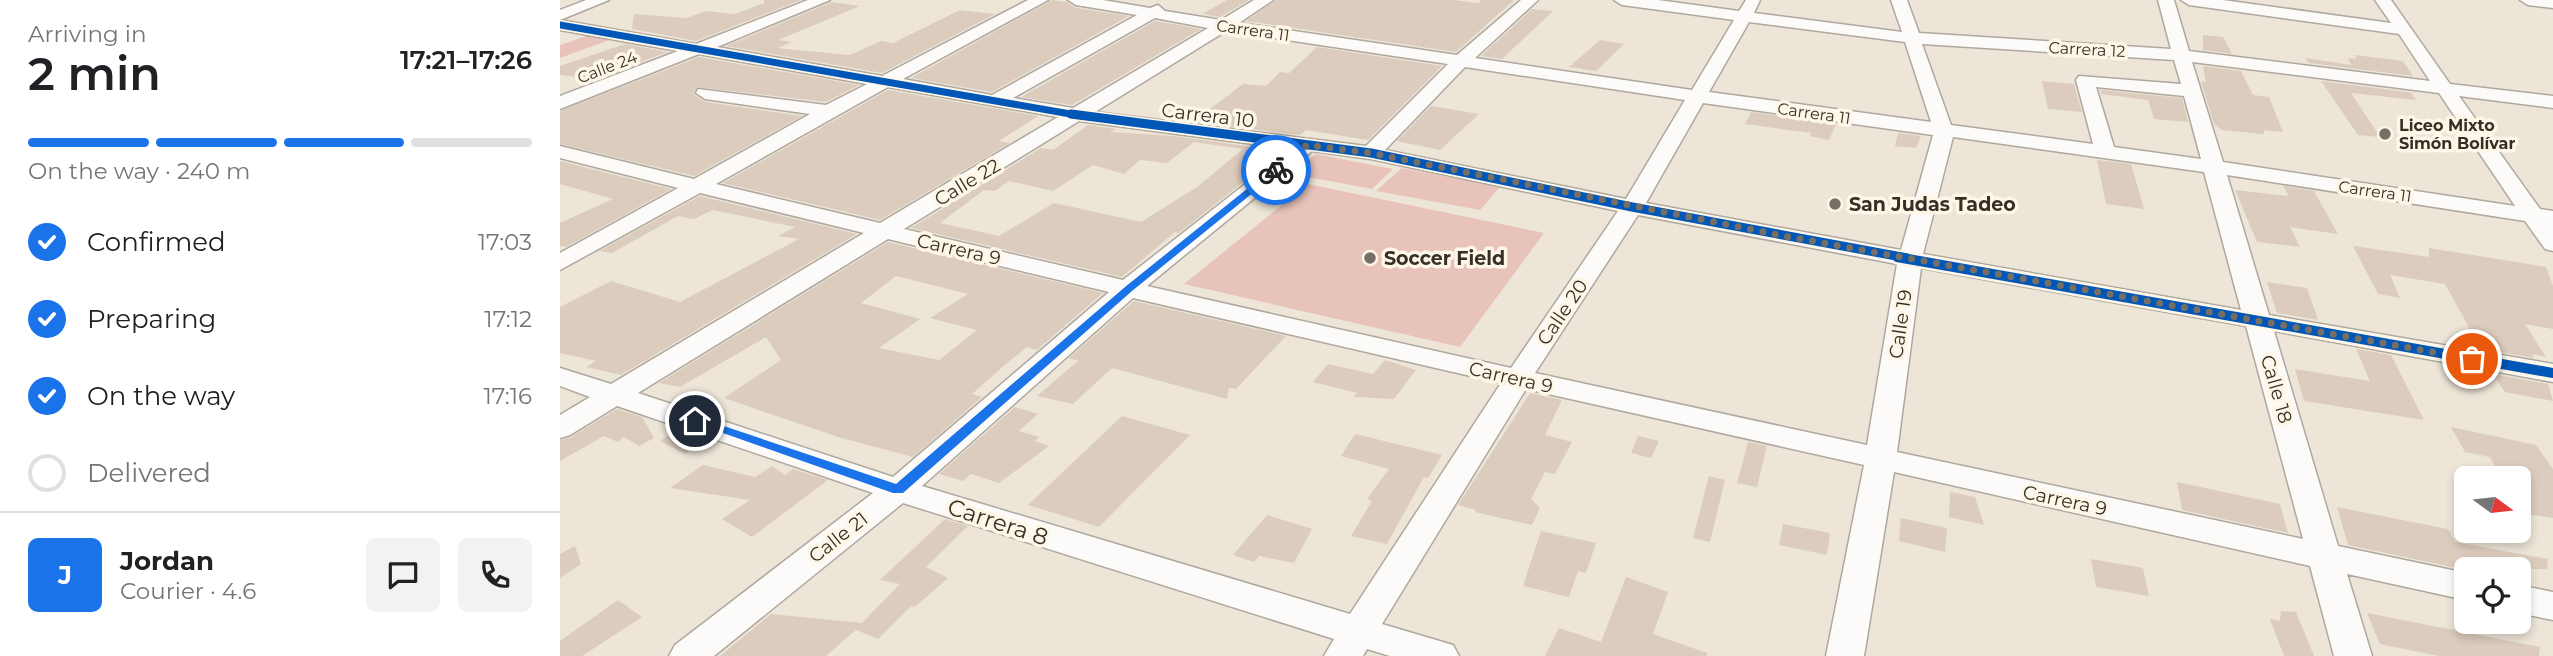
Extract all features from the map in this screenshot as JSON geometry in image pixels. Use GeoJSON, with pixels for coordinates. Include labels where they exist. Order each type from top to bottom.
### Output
{"type":"FeatureCollection","features":[{"type":"Feature","properties":{"kind":"street"},"geometry":{"type":"LineString","coordinates":[[560,15],[601,0]]}},
{"type":"Feature","properties":{"kind":"street","name":"Calle 24"},"geometry":{"type":"LineString","coordinates":[[560,103],[822,0]]}},
{"type":"Feature","properties":{"kind":"street"},"geometry":{"type":"LineString","coordinates":[[560,263],[829,111],[1040,0]]}},
{"type":"Feature","properties":{"kind":"street","name":"Carrera 11"},"geometry":{"type":"LineString","coordinates":[[1082,0],[1221,25],[1695,96],[2213,167],[2543,216]]}},
{"type":"Feature","properties":{"kind":"street"},"geometry":{"type":"LineString","coordinates":[[994,101],[1175,0]]}},
{"type":"Feature","properties":{"kind":"street","name":"Calle 22"},"geometry":{"type":"LineString","coordinates":[[560,428],[619,395],[1265,0]]}},
{"type":"Feature","properties":{"kind":"street"},"geometry":{"type":"LineString","coordinates":[[1371,153],[1462,61],[1530,0]]}},
{"type":"Feature","properties":{"kind":"street","name":"Carrera 12"},"geometry":{"type":"LineString","coordinates":[[1622,0],[1749,7],[1911,38],[2181,55],[2553,102]]}},
{"type":"Feature","properties":{"kind":"street"},"geometry":{"type":"LineString","coordinates":[[1899,0],[1944,132]]}},
{"type":"Feature","properties":{"kind":"street","name":"Calle 18"},"geometry":{"type":"LineString","coordinates":[[2166,0],[2353,656]]}},
{"type":"Feature","properties":{"kind":"street"},"geometry":{"type":"LineString","coordinates":[[2189,0],[2404,30]]}},
{"type":"Feature","properties":{"kind":"street"},"geometry":{"type":"LineString","coordinates":[[2383,0],[2443,87],[2543,216],[2553,244]]}},
{"type":"Feature","properties":{"kind":"street"},"geometry":{"type":"LineString","coordinates":[[2528,0],[2553,3]]}},
{"type":"Feature","properties":{"kind":"street","name":"Calle 20"},"geometry":{"type":"LineString","coordinates":[[1351,643],[1518,378],[1632,207],[1749,7]]}},
{"type":"Feature","properties":{"kind":"street","name":"Carrera 10"},"geometry":{"type":"LineString","coordinates":[[560,25],[1077,116],[1371,153],[1632,207],[1910,259],[2553,373]]}},
{"type":"Feature","properties":{"kind":"street"},"geometry":{"type":"LineString","coordinates":[[2105,153],[2085,80],[2192,91]]}},
{"type":"Feature","properties":{"kind":"street"},"geometry":{"type":"LineString","coordinates":[[705,93],[829,111]]}},
{"type":"Feature","properties":{"kind":"street","name":"Calle 19"},"geometry":{"type":"LineString","coordinates":[[1846,656],[1880,461],[1910,259],[1944,132]]}},
{"type":"Feature","properties":{"kind":"street","name":"Calle 21"},"geometry":{"type":"LineString","coordinates":[[688,656],[898,490],[1128,289],[1307,145]]}},
{"type":"Feature","properties":{"kind":"street","name":"Carrera 9"},"geometry":{"type":"LineString","coordinates":[[560,152],[1128,289],[1880,461],[2454,584]]}},
{"type":"Feature","properties":{"kind":"street","name":"Carrera 8"},"geometry":{"type":"LineString","coordinates":[[560,377],[1142,568],[1351,643],[1440,656]]}},
{"type":"Feature","properties":{"kind":"street"},"geometry":{"type":"LineString","coordinates":[[2531,602],[2553,606]]}},
{"type":"Feature","properties":{"kind":"shaded area"},"geometry":{"type":"Polygon","coordinates":[[[592,34],[615,38],[560,58],[560,45],[592,34]]]}},
{"type":"Feature","properties":{"kind":"shaded area"},"geometry":{"type":"Polygon","coordinates":[[[1316,154],[1393,169],[1372,189],[1292,174],[1316,154]]]}},
{"type":"Feature","properties":{"kind":"shaded area","name":"Soccer Field"},"geometry":{"type":"Polygon","coordinates":[[[1402,168],[1500,187],[1480,210],[1376,191],[1402,168]]]}},
{"type":"Feature","properties":{"kind":"shaded area","name":"Soccer Field"},"geometry":{"type":"Polygon","coordinates":[[[1308,184],[1544,233],[1460,347],[1184,284],[1308,184]]]}},
{"type":"Feature","properties":{"kind":"building"},"geometry":{"type":"Polygon","coordinates":[[[764,0],[801,0],[696,41],[632,29],[634,14],[686,18],[707,11],[735,14],[764,3],[764,0]]]}},
{"type":"Feature","properties":{"kind":"building"},"geometry":{"type":"Polygon","coordinates":[[[1052,0],[1067,2],[1076,8],[1129,16],[992,92],[911,78],[1052,0]]]}},
{"type":"Feature","properties":{"kind":"building"},"geometry":{"type":"Polygon","coordinates":[[[1227,0],[1249,0],[1220,17],[1202,14],[1227,0]]]}},
{"type":"Feature","properties":{"kind":"building"},"geometry":{"type":"Polygon","coordinates":[[[1276,0],[1453,0],[1479,3],[1481,0],[1514,0],[1456,52],[1246,21],[1276,0]]]}},
{"type":"Feature","properties":{"kind":"building"},"geometry":{"type":"Polygon","coordinates":[[[832,2],[860,6],[778,40],[792,42],[777,48],[850,55],[881,41],[893,43],[960,10],[995,14],[882,73],[726,46],[832,2]]]}},
{"type":"Feature","properties":{"kind":"building"},"geometry":{"type":"Polygon","coordinates":[[[1532,9],[1553,11],[1502,59],[1481,56],[1532,9]]]}},
{"type":"Feature","properties":{"kind":"building"},"geometry":{"type":"Polygon","coordinates":[[[1155,21],[1201,29],[1072,105],[1021,97],[1155,21]]]}},
{"type":"Feature","properties":{"kind":"building"},"geometry":{"type":"Polygon","coordinates":[[[2203,35],[2223,37],[2232,54],[2203,50],[2203,35]]]}},
{"type":"Feature","properties":{"kind":"building"},"geometry":{"type":"Polygon","coordinates":[[[1600,40],[1624,44],[1596,71],[1569,67],[1600,40]]]}},
{"type":"Feature","properties":{"kind":"building"},"geometry":{"type":"Polygon","coordinates":[[[625,44],[668,52],[563,90],[593,79],[560,75],[560,66],[625,44]]]}},
{"type":"Feature","properties":{"kind":"building"},"geometry":{"type":"Polygon","coordinates":[[[1317,47],[1442,66],[1368,140],[1306,130],[1300,135],[1193,122],[1243,84],[1266,86],[1280,72],[1289,73],[1317,47]]]}},
{"type":"Feature","properties":{"kind":"building"},"geometry":{"type":"Polygon","coordinates":[[[2355,55],[2403,61],[2413,76],[2309,63],[2305,58],[2351,65],[2348,58],[2356,59],[2355,55]]]}},
{"type":"Feature","properties":{"kind":"building"},"geometry":{"type":"Polygon","coordinates":[[[699,57],[859,85],[826,102],[697,87],[693,94],[705,102],[802,116],[694,176],[560,144],[560,111],[699,57]]]}},
{"type":"Feature","properties":{"kind":"building"},"geometry":{"type":"Polygon","coordinates":[[[2203,66],[2241,71],[2253,95],[2269,97],[2283,132],[2264,130],[2264,134],[2222,130],[2214,124],[2201,81],[2206,82],[2203,66]]]}},
{"type":"Feature","properties":{"kind":"building"},"geometry":{"type":"Polygon","coordinates":[[[2042,81],[2074,84],[2082,112],[2048,109],[2042,81]]]}},
{"type":"Feature","properties":{"kind":"building"},"geometry":{"type":"Polygon","coordinates":[[[2321,81],[2414,93],[2411,93],[2416,100],[2351,93],[2380,137],[2358,135],[2321,81]]]}},
{"type":"Feature","properties":{"kind":"building"},"geometry":{"type":"Polygon","coordinates":[[[888,90],[1038,116],[999,141],[1010,143],[880,220],[723,183],[888,90]]]}},
{"type":"Feature","properties":{"kind":"building"},"geometry":{"type":"Polygon","coordinates":[[[2100,90],[2182,98],[2188,122],[2154,119],[2148,100],[2101,94],[2100,90]]]}},
{"type":"Feature","properties":{"kind":"building"},"geometry":{"type":"Polygon","coordinates":[[[1431,106],[1479,114],[1440,150],[1397,141],[1431,106]]]}},
{"type":"Feature","properties":{"kind":"building"},"geometry":{"type":"Polygon","coordinates":[[[1751,112],[1836,124],[1829,140],[1810,136],[1811,133],[1745,124],[1751,112]]]}},
{"type":"Feature","properties":{"kind":"building"},"geometry":{"type":"Polygon","coordinates":[[[1088,125],[1116,129],[1110,132],[1174,136],[1282,151],[1179,233],[1175,232],[1122,277],[911,228],[1041,148],[1053,150],[1088,125]],[[1194,142],[1167,163],[1140,160],[1124,174],[1093,165],[1053,191],[1009,181],[995,191],[984,190],[940,223],[999,236],[1054,203],[1141,222],[1197,187],[1243,149],[1194,142]]]}},
{"type":"Feature","properties":{"kind":"building"},"geometry":{"type":"Polygon","coordinates":[[[1898,133],[1921,136],[1916,148],[1895,146],[1898,133]]]}},
{"type":"Feature","properties":{"kind":"building"},"geometry":{"type":"Polygon","coordinates":[[[2097,160],[2131,164],[2144,209],[2106,204],[2097,160]]]}},
{"type":"Feature","properties":{"kind":"building"},"geometry":{"type":"Polygon","coordinates":[[[560,161],[671,189],[566,247],[560,246],[560,223],[613,199],[560,184],[560,161]]]}},
{"type":"Feature","properties":{"kind":"building"},"geometry":{"type":"Polygon","coordinates":[[[2283,186],[2314,191],[2338,234],[2290,227],[2300,247],[2257,242],[2235,190],[2289,196],[2283,186]]]}},
{"type":"Feature","properties":{"kind":"building"},"geometry":{"type":"Polygon","coordinates":[[[700,196],[857,234],[621,375],[586,367],[596,361],[560,353],[560,307],[611,281],[680,302],[799,239],[778,236],[795,227],[713,210],[694,219],[678,216],[612,253],[599,251],[700,196]]]}},
{"type":"Feature","properties":{"kind":"building"},"geometry":{"type":"Polygon","coordinates":[[[888,242],[1103,293],[1037,350],[1027,347],[1006,364],[972,394],[982,397],[913,457],[838,437],[724,398],[781,360],[766,337],[680,387],[659,383],[888,242]],[[896,276],[861,303],[920,319],[879,348],[939,360],[977,330],[930,318],[968,294],[896,276]]]}},
{"type":"Feature","properties":{"kind":"building"},"geometry":{"type":"Polygon","coordinates":[[[2353,246],[2429,257],[2429,248],[2546,267],[2553,286],[2553,329],[2525,324],[2546,357],[2532,354],[2534,358],[2481,349],[2445,284],[2390,275],[2400,298],[2378,294],[2353,246]]]}},
{"type":"Feature","properties":{"kind":"building"},"geometry":{"type":"Polygon","coordinates":[[[2267,282],[2307,288],[2318,320],[2277,313],[2267,282]]]}},
{"type":"Feature","properties":{"kind":"building"},"geometry":{"type":"Polygon","coordinates":[[[1134,301],[1286,336],[1236,389],[1229,388],[1227,399],[1112,368],[1073,404],[1037,396],[1078,361],[1069,358],[1134,301]]]}},
{"type":"Feature","properties":{"kind":"building"},"geometry":{"type":"Polygon","coordinates":[[[2356,349],[2391,355],[2424,420],[2304,401],[2295,369],[2370,381],[2356,349]]]}},
{"type":"Feature","properties":{"kind":"building"},"geometry":{"type":"Polygon","coordinates":[[[1385,360],[1416,370],[1394,399],[1354,397],[1357,393],[1313,382],[1328,364],[1373,374],[1385,360]]]}},
{"type":"Feature","properties":{"kind":"building"},"geometry":{"type":"Polygon","coordinates":[[[2493,374],[2548,384],[2553,401],[2505,392],[2493,374]]]}},
{"type":"Feature","properties":{"kind":"building"},"geometry":{"type":"Polygon","coordinates":[[[1530,393],[1562,400],[1545,435],[1572,442],[1555,474],[1545,472],[1531,499],[1540,508],[1532,525],[1475,512],[1476,510],[1458,505],[1530,393]]]}},
{"type":"Feature","properties":{"kind":"building"},"geometry":{"type":"Polygon","coordinates":[[[1015,407],[1038,414],[1019,431],[1039,437],[1035,441],[1049,446],[999,483],[971,474],[963,481],[939,474],[1015,407]]]}},
{"type":"Feature","properties":{"kind":"building"},"geometry":{"type":"Polygon","coordinates":[[[617,409],[642,417],[654,438],[639,446],[624,437],[618,442],[604,436],[560,461],[560,440],[571,437],[617,409]]]}},
{"type":"Feature","properties":{"kind":"building"},"geometry":{"type":"Polygon","coordinates":[[[1122,416],[1190,435],[1099,527],[1028,505],[1122,416]]]}},
{"type":"Feature","properties":{"kind":"building"},"geometry":{"type":"Polygon","coordinates":[[[2451,427],[2536,445],[2553,469],[2553,518],[2531,515],[2531,466],[2495,466],[2490,457],[2465,452],[2451,427]]]}},
{"type":"Feature","properties":{"kind":"building"},"geometry":{"type":"Polygon","coordinates":[[[678,429],[707,439],[685,454],[660,441],[678,429]]]}},
{"type":"Feature","properties":{"kind":"building"},"geometry":{"type":"Polygon","coordinates":[[[1355,434],[1442,455],[1428,478],[1424,477],[1387,544],[1351,536],[1372,501],[1367,499],[1389,469],[1341,456],[1355,434]]]}},
{"type":"Feature","properties":{"kind":"building"},"geometry":{"type":"Polygon","coordinates":[[[1638,436],[1659,441],[1651,458],[1631,453],[1638,436]]]}},
{"type":"Feature","properties":{"kind":"building"},"geometry":{"type":"Polygon","coordinates":[[[1748,442],[1767,446],[1757,487],[1737,483],[1748,442]]]}},
{"type":"Feature","properties":{"kind":"building"},"geometry":{"type":"Polygon","coordinates":[[[703,465],[755,477],[772,466],[785,475],[793,469],[828,480],[752,537],[722,519],[750,500],[670,488],[703,465]]]}},
{"type":"Feature","properties":{"kind":"building"},"geometry":{"type":"Polygon","coordinates":[[[1709,476],[1725,480],[1710,542],[1693,538],[1709,476]]]}},
{"type":"Feature","properties":{"kind":"building"},"geometry":{"type":"Polygon","coordinates":[[[2177,482],[2280,504],[2288,533],[2182,510],[2177,482]]]}},
{"type":"Feature","properties":{"kind":"building"},"geometry":{"type":"Polygon","coordinates":[[[1950,492],[1975,497],[1984,525],[1949,517],[1950,492]]]}},
{"type":"Feature","properties":{"kind":"building"},"geometry":{"type":"Polygon","coordinates":[[[2337,507],[2448,529],[2454,543],[2548,559],[2547,569],[2531,569],[2531,557],[2454,557],[2454,567],[2348,545],[2337,507]]]}},
{"type":"Feature","properties":{"kind":"building"},"geometry":{"type":"Polygon","coordinates":[[[1267,515],[1312,529],[1294,563],[1259,556],[1254,562],[1233,555],[1267,515]]]}},
{"type":"Feature","properties":{"kind":"building"},"geometry":{"type":"Polygon","coordinates":[[[1901,518],[1947,528],[1945,552],[1899,541],[1901,518]]]}},
{"type":"Feature","properties":{"kind":"building"},"geometry":{"type":"Polygon","coordinates":[[[945,519],[968,526],[926,567],[948,578],[915,607],[911,606],[878,639],[856,630],[826,656],[720,656],[771,614],[862,623],[900,584],[880,580],[945,519]]]}},
{"type":"Feature","properties":{"kind":"building"},"geometry":{"type":"Polygon","coordinates":[[[1783,524],[1830,533],[1827,555],[1779,545],[1783,524]]]}},
{"type":"Feature","properties":{"kind":"building"},"geometry":{"type":"Polygon","coordinates":[[[1541,531],[1596,543],[1586,573],[1578,571],[1569,597],[1523,586],[1541,531]]]}},
{"type":"Feature","properties":{"kind":"building"},"geometry":{"type":"Polygon","coordinates":[[[575,546],[581,564],[560,578],[560,554],[575,546]]]}},
{"type":"Feature","properties":{"kind":"building"},"geometry":{"type":"Polygon","coordinates":[[[2091,559],[2143,568],[2149,596],[2096,587],[2091,559]]]}},
{"type":"Feature","properties":{"kind":"building"},"geometry":{"type":"Polygon","coordinates":[[[1626,577],[1668,592],[1653,634],[1707,653],[1707,656],[1545,656],[1559,628],[1601,642],[1626,577]]]}},
{"type":"Feature","properties":{"kind":"building"},"geometry":{"type":"Polygon","coordinates":[[[618,600],[642,617],[582,656],[560,656],[560,641],[618,600]]]}},
{"type":"Feature","properties":{"kind":"building"},"geometry":{"type":"Polygon","coordinates":[[[2281,611],[2296,612],[2314,656],[2284,656],[2270,619],[2280,621],[2281,611]]]}},
{"type":"Feature","properties":{"kind":"building"},"geometry":{"type":"Polygon","coordinates":[[[2367,613],[2454,630],[2454,634],[2474,634],[2540,647],[2539,656],[2439,656],[2380,644],[2367,613]]]}},
{"type":"Feature","properties":{"kind":"cycle path"},"geometry":{"type":"LineString","coordinates":[[560,25],[1077,115],[1371,153],[1632,207],[1910,259],[2553,373]]}},
{"type":"Feature","properties":{"kind":"way so far"},"geometry":{"type":"LineString","coordinates":[[1276,170],[1307,145],[1371,153],[1784,236],[2472,359]]}},
{"type":"Feature","properties":{"kind":"place","name":"Liceo Mixto Simón Bolívar"},"geometry":{"type":"Point","coordinates":[2385,134]}},
{"type":"Feature","properties":{"kind":"place","name":"San Judas Tadeo"},"geometry":{"type":"Point","coordinates":[1835,204]}},
{"type":"Feature","properties":{"kind":"place","name":"Soccer Field"},"geometry":{"type":"Point","coordinates":[1370,258]}},
{"type":"Feature","properties":{"kind":"route"},"geometry":{"type":"LineString","coordinates":[[695,421],[898,490],[1128,289],[1276,170]]}}]}
